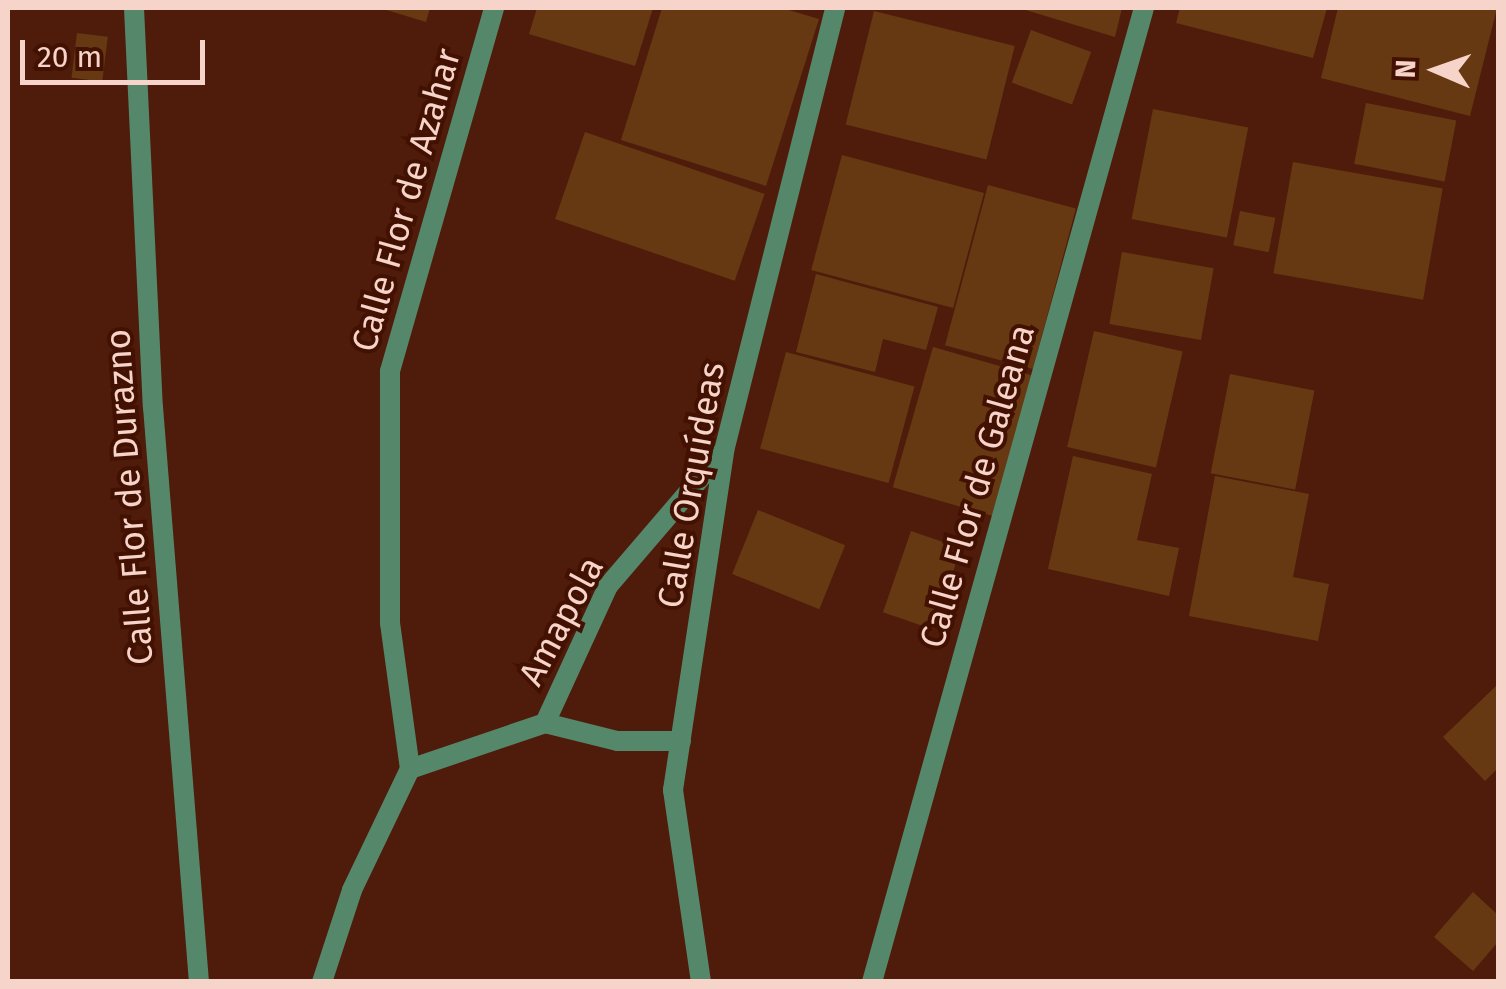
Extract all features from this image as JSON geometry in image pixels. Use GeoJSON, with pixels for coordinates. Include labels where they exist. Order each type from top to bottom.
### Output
{"type":"FeatureCollection","features":[{"type":"Feature","properties":{"kind":"street","name":"Calle Flor de Durazno"},"geometry":{"type":"LineString","coordinates":[[134,8],[152,407],[199,982]]}},
{"type":"Feature","properties":{"kind":"street","name":"Calle Flor de Azahar"},"geometry":{"type":"LineString","coordinates":[[410,769],[390,623],[390,371],[494,8]]}},
{"type":"Feature","properties":{"kind":"street","name":"Calle Orquídeas"},"geometry":{"type":"LineString","coordinates":[[701,982],[673,790],[724,451],[835,8]]}},
{"type":"Feature","properties":{"kind":"street","name":"Calle Flor de Galeana"},"geometry":{"type":"LineString","coordinates":[[872,982],[1144,8]]}},
{"type":"Feature","properties":{"kind":"street","name":"Amapola"},"geometry":{"type":"LineString","coordinates":[[410,769],[545,723],[608,586],[724,451]]}},
{"type":"Feature","properties":{"kind":"street"},"geometry":{"type":"LineString","coordinates":[[545,723],[617,741],[681,742]]}},
{"type":"Feature","properties":{"kind":"street"},"geometry":{"type":"LineString","coordinates":[[322,982],[352,890],[410,769]]}},
{"type":"Feature","properties":{"kind":"building"},"geometry":{"type":"Polygon","coordinates":[[[380,8],[430,8],[426,22],[380,8]]]}},
{"type":"Feature","properties":{"kind":"building"},"geometry":{"type":"Polygon","coordinates":[[[537,8],[653,8],[635,66],[529,34],[537,8]]]}},
{"type":"Feature","properties":{"kind":"building"},"geometry":{"type":"Polygon","coordinates":[[[662,8],[782,8],[819,19],[766,186],[621,140],[662,8]]]}},
{"type":"Feature","properties":{"kind":"building"},"geometry":{"type":"Polygon","coordinates":[[[1019,8],[1122,8],[1115,37],[1019,8]]]}},
{"type":"Feature","properties":{"kind":"building"},"geometry":{"type":"Polygon","coordinates":[[[1180,8],[1327,8],[1313,58],[1176,23],[1180,8]]]}},
{"type":"Feature","properties":{"kind":"building"},"geometry":{"type":"Polygon","coordinates":[[[1338,8],[1497,8],[1470,116],[1321,78],[1338,8]]]}},
{"type":"Feature","properties":{"kind":"building"},"geometry":{"type":"Polygon","coordinates":[[[874,11],[1015,46],[986,160],[846,125],[874,11]]]}},
{"type":"Feature","properties":{"kind":"building"},"geometry":{"type":"Polygon","coordinates":[[[1031,30],[1091,52],[1072,105],[1012,83],[1031,30]]]}},
{"type":"Feature","properties":{"kind":"building"},"geometry":{"type":"Polygon","coordinates":[[[77,33],[108,37],[102,81],[72,78],[77,33]]]}},
{"type":"Feature","properties":{"kind":"building"},"geometry":{"type":"Polygon","coordinates":[[[1366,103],[1456,121],[1444,181],[1354,164],[1366,103]]]}},
{"type":"Feature","properties":{"kind":"building"},"geometry":{"type":"Polygon","coordinates":[[[1153,109],[1248,128],[1227,237],[1132,219],[1153,109]]]}},
{"type":"Feature","properties":{"kind":"building"},"geometry":{"type":"Polygon","coordinates":[[[585,132],[765,194],[735,281],[555,219],[585,132]]]}},
{"type":"Feature","properties":{"kind":"building"},"geometry":{"type":"Polygon","coordinates":[[[842,155],[984,193],[953,308],[811,270],[842,155]]]}},
{"type":"Feature","properties":{"kind":"building"},"geometry":{"type":"Polygon","coordinates":[[[1293,162],[1443,188],[1423,300],[1273,273],[1293,162]]]}},
{"type":"Feature","properties":{"kind":"building"},"geometry":{"type":"Polygon","coordinates":[[[988,185],[1076,209],[1033,369],[945,345],[988,185]]]}},
{"type":"Feature","properties":{"kind":"building"},"geometry":{"type":"Polygon","coordinates":[[[1240,211],[1275,218],[1269,252],[1233,245],[1240,211]]]}},
{"type":"Feature","properties":{"kind":"building"},"geometry":{"type":"Polygon","coordinates":[[[1122,252],[1214,268],[1201,340],[1109,324],[1122,252]]]}},
{"type":"Feature","properties":{"kind":"building"},"geometry":{"type":"Polygon","coordinates":[[[816,274],[938,307],[926,350],[883,339],[875,372],[796,352],[816,274]]]}},
{"type":"Feature","properties":{"kind":"building"},"geometry":{"type":"Polygon","coordinates":[[[1094,331],[1183,351],[1156,467],[1067,447],[1094,331]]]}},
{"type":"Feature","properties":{"kind":"building"},"geometry":{"type":"Polygon","coordinates":[[[933,347],[1035,376],[995,517],[893,487],[933,347]]]}},
{"type":"Feature","properties":{"kind":"building"},"geometry":{"type":"Polygon","coordinates":[[[786,352],[914,386],[889,483],[760,449],[786,352]]]}},
{"type":"Feature","properties":{"kind":"building"},"geometry":{"type":"Polygon","coordinates":[[[1230,374],[1314,390],[1295,490],[1211,473],[1230,374]]]}},
{"type":"Feature","properties":{"kind":"building"},"geometry":{"type":"Polygon","coordinates":[[[1073,456],[1152,474],[1137,540],[1179,548],[1169,596],[1048,569],[1073,456]]]}},
{"type":"Feature","properties":{"kind":"building"},"geometry":{"type":"Polygon","coordinates":[[[1215,476],[1309,494],[1293,577],[1329,584],[1318,641],[1189,616],[1215,476]]]}},
{"type":"Feature","properties":{"kind":"building"},"geometry":{"type":"Polygon","coordinates":[[[758,510],[845,545],[819,609],[732,574],[758,510]]]}},
{"type":"Feature","properties":{"kind":"building"},"geometry":{"type":"Polygon","coordinates":[[[911,531],[961,548],[933,630],[883,612],[911,531]]]}},
{"type":"Feature","properties":{"kind":"building"},"geometry":{"type":"Polygon","coordinates":[[[1498,684],[1498,768],[1485,781],[1443,737],[1498,684]]]}},
{"type":"Feature","properties":{"kind":"building"},"geometry":{"type":"Polygon","coordinates":[[[1473,892],[1498,915],[1498,942],[1473,971],[1434,937],[1473,892]]]}}]}
